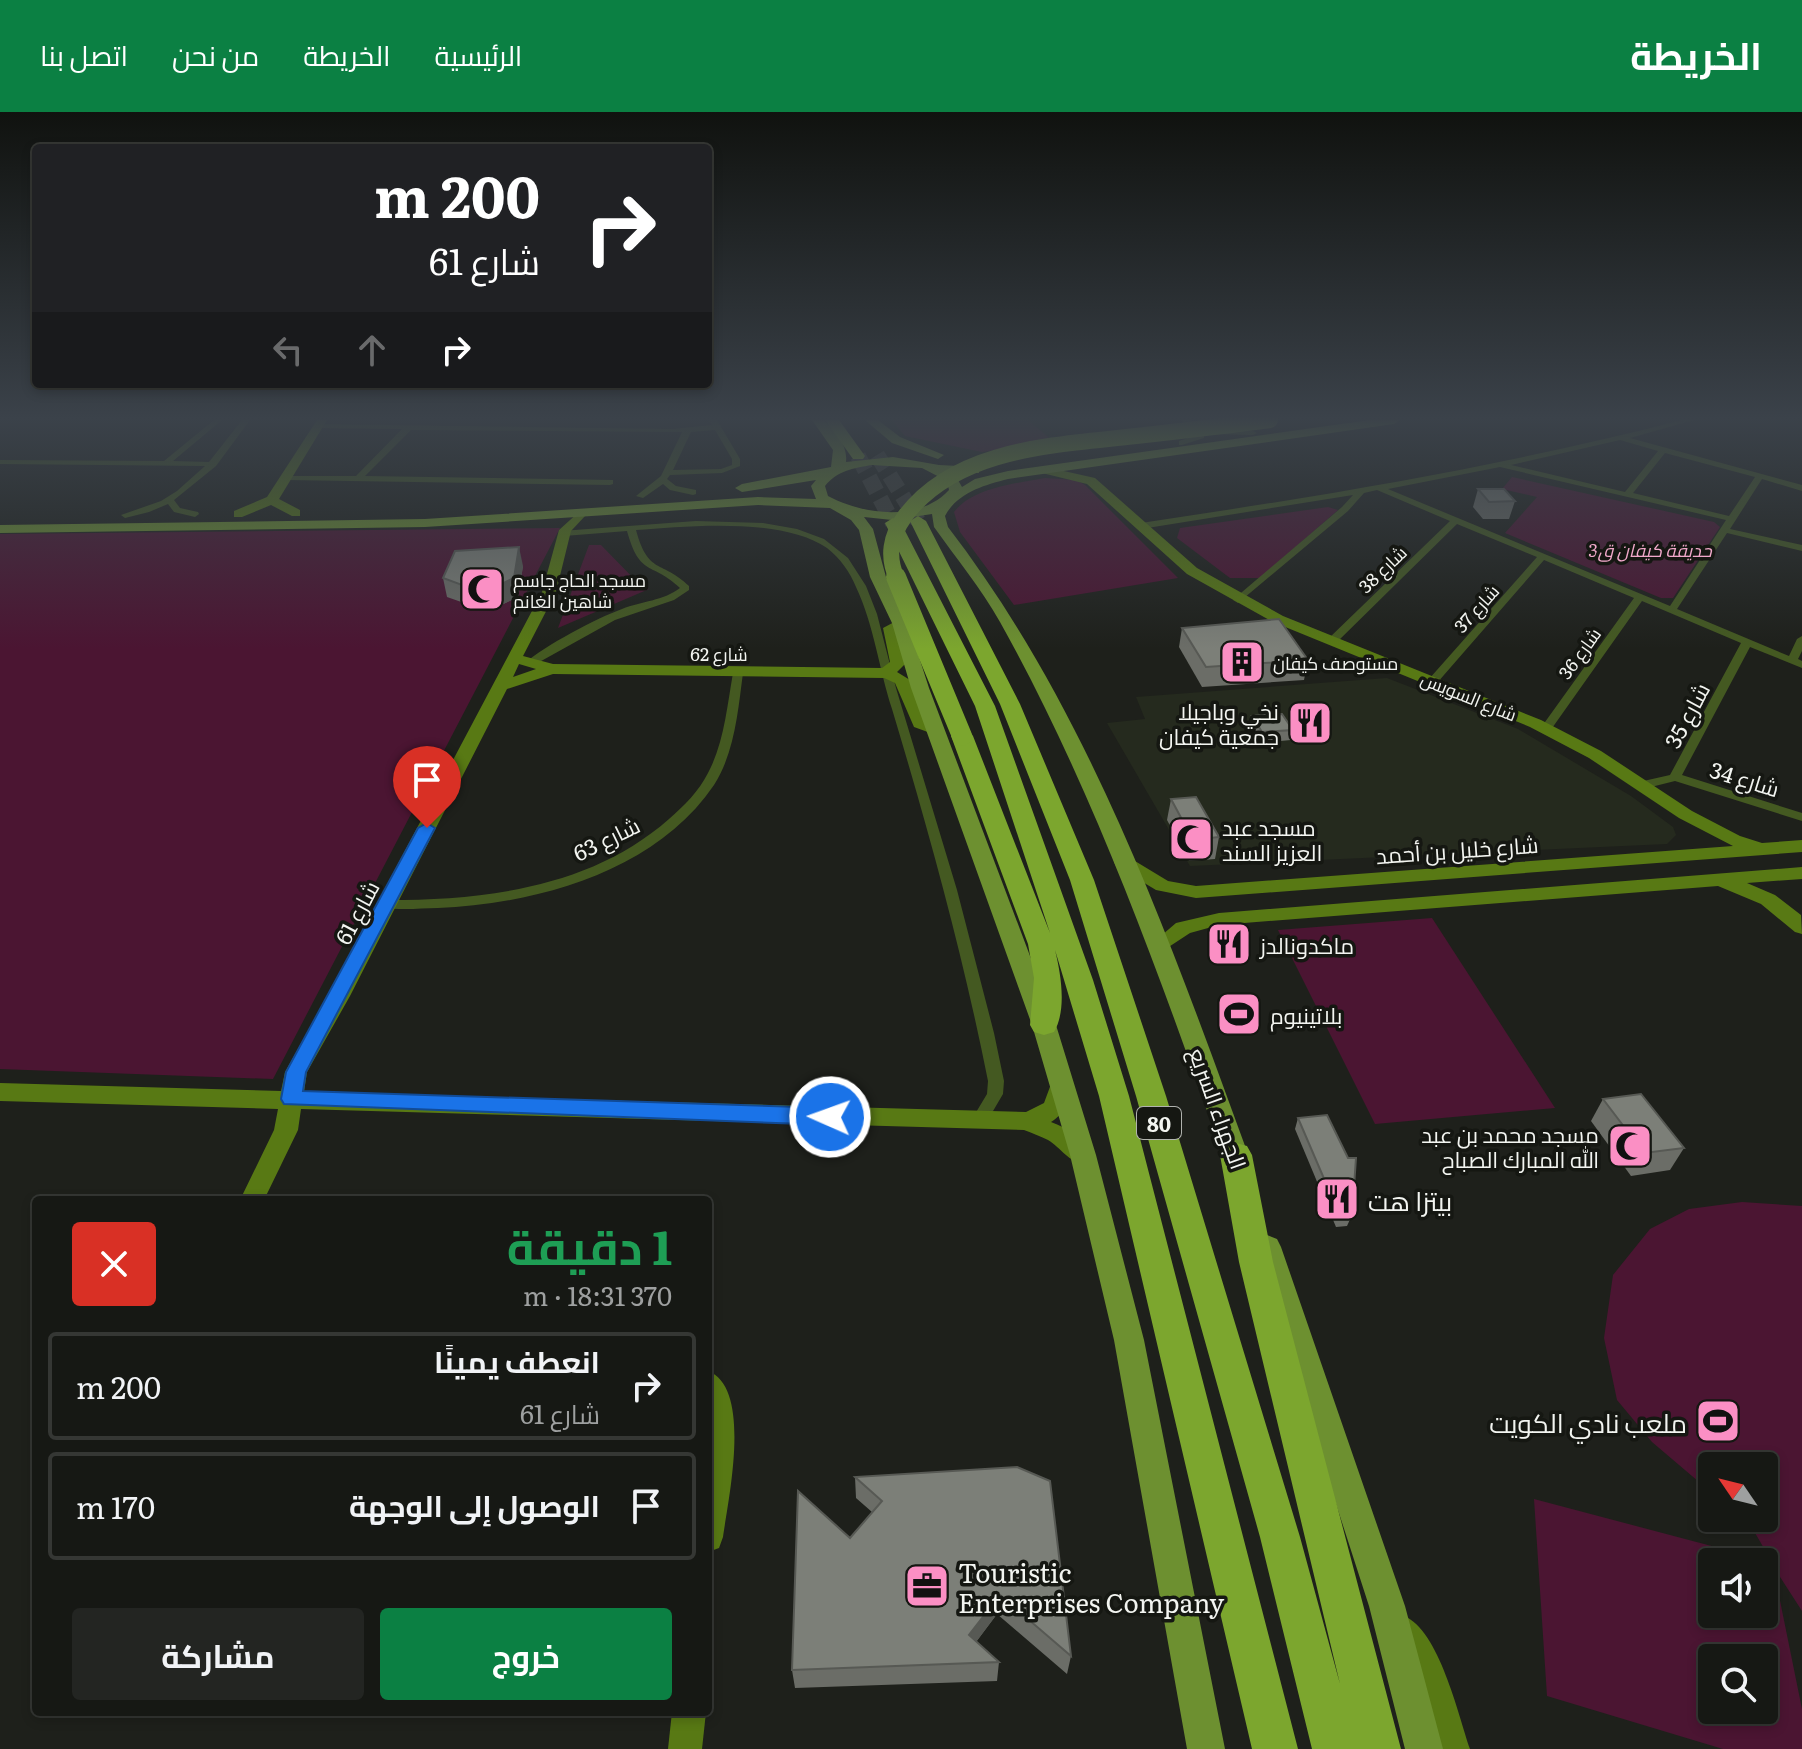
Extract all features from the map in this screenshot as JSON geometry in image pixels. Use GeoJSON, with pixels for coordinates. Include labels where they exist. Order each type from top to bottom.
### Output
{"type":"FeatureCollection","features":[{"type":"Feature","properties":{"kind":"highway"},"geometry":{"type":"LineString","coordinates":[[923,496],[892,536],[890,563],[962,736],[1041,944],[1048,978],[1044,1025]]}},
{"type":"Feature","properties":{"kind":"highway","name":"80"},"geometry":{"type":"LineString","coordinates":[[1275,1749],[1114,1096],[1079,980],[985,706],[905,522],[1010,704],[1082,880],[1151,1096],[1271,1506],[1335,1749]]}},
{"type":"Feature","properties":{"kind":"highway"},"geometry":{"type":"LineString","coordinates":[[1236,1155],[1256,1262],[1378,1749]]}},
{"type":"Feature","properties":{"kind":"main road"},"geometry":{"type":"LineString","coordinates":[[0,516],[296,513],[632,496]]}},
{"type":"Feature","properties":{"kind":"main road"},"geometry":{"type":"LineString","coordinates":[[824,496],[856,517],[866,529],[878,577],[900,623],[1062,1080],[1129,1340],[1206,1749]]}},
{"type":"Feature","properties":{"kind":"main road"},"geometry":{"type":"LineString","coordinates":[[0,529],[425,523],[770,500],[896,515],[915,513],[956,496]]}},
{"type":"Feature","properties":{"kind":"main road","name":"الجهراء السريع"},"geometry":{"type":"LineString","coordinates":[[949,500],[939,513],[939,523],[981,580],[1085,768],[1158,947],[1236,1155],[1387,1606],[1424,1749]]}},
{"type":"Feature","properties":{"kind":"street"},"geometry":{"type":"LineString","coordinates":[[125,515],[171,502],[177,496]]}},
{"type":"Feature","properties":{"kind":"street"},"geometry":{"type":"LineString","coordinates":[[238,514],[274,496]]}},
{"type":"Feature","properties":{"kind":"street","name":"شارع السويس"},"geometry":{"type":"LineString","coordinates":[[1108,496],[1192,571],[1238,600],[1546,729],[1612,764],[1683,816],[1718,835],[1760,849]]}},
{"type":"Feature","properties":{"kind":"street"},"geometry":{"type":"LineString","coordinates":[[1141,526],[1327,496]]}},
{"type":"Feature","properties":{"kind":"street"},"geometry":{"type":"LineString","coordinates":[[1238,600],[1356,496]]}},
{"type":"Feature","properties":{"kind":"street"},"geometry":{"type":"LineString","coordinates":[[1399,496],[1797,663],[1802,639]]}},
{"type":"Feature","properties":{"kind":"street"},"geometry":{"type":"LineString","coordinates":[[1633,496],[1731,519]]}},
{"type":"Feature","properties":{"kind":"street"},"geometry":{"type":"LineString","coordinates":[[1672,610],[1746,496]]}},
{"type":"Feature","properties":{"kind":"street"},"geometry":{"type":"LineString","coordinates":[[272,500],[296,513]]}},
{"type":"Feature","properties":{"kind":"street"},"geometry":{"type":"LineString","coordinates":[[171,502],[177,510],[195,514]]}},
{"type":"Feature","properties":{"kind":"street"},"geometry":{"type":"LineString","coordinates":[[564,532],[580,515]]}},
{"type":"Feature","properties":{"kind":"street"},"geometry":{"type":"LineString","coordinates":[[548,517],[564,532],[743,525],[802,534],[836,550],[861,586],[955,896],[996,1081],[995,1094],[980,1119]]}},
{"type":"Feature","properties":{"kind":"street","name":"شارع 38"},"geometry":{"type":"LineString","coordinates":[[1332,641],[1456,520]]}},
{"type":"Feature","properties":{"kind":"street"},"geometry":{"type":"LineString","coordinates":[[522,660],[632,609],[662,603],[686,588],[647,565],[635,549],[631,530]]}},
{"type":"Feature","properties":{"kind":"street"},"geometry":{"type":"LineString","coordinates":[[1724,530],[1802,548]]}},
{"type":"Feature","properties":{"kind":"street","name":"شارع 61"},"geometry":{"type":"LineString","coordinates":[[254,1196],[286,1130],[296,1072],[388,904],[499,686],[522,660],[553,584],[564,532]]}},
{"type":"Feature","properties":{"kind":"street","name":"شارع 37"},"geometry":{"type":"LineString","coordinates":[[1433,681],[1543,556]]}},
{"type":"Feature","properties":{"kind":"street","name":"شارع 36"},"geometry":{"type":"LineString","coordinates":[[1546,729],[1640,597]]}},
{"type":"Feature","properties":{"kind":"street"},"geometry":{"type":"LineString","coordinates":[[886,673],[898,663],[890,628],[900,623]]}},
{"type":"Feature","properties":{"kind":"street","name":"شارع 35"},"geometry":{"type":"LineString","coordinates":[[1643,785],[1675,777],[1747,642]]}},
{"type":"Feature","properties":{"kind":"street","name":"شارع 62"},"geometry":{"type":"LineString","coordinates":[[522,660],[552,669],[886,673]]}},
{"type":"Feature","properties":{"kind":"street","name":"شارع 62"},"geometry":{"type":"LineString","coordinates":[[499,686],[552,669]]}},
{"type":"Feature","properties":{"kind":"street","name":"شارع 63"},"geometry":{"type":"LineString","coordinates":[[388,904],[462,902],[535,889],[615,859],[664,832],[709,783],[727,741],[738,673]]}},
{"type":"Feature","properties":{"kind":"street"},"geometry":{"type":"LineString","coordinates":[[886,673],[902,680],[920,724],[936,730]]}},
{"type":"Feature","properties":{"kind":"street","name":"شارع 34"},"geometry":{"type":"LineString","coordinates":[[1675,777],[1802,817]]}},
{"type":"Feature","properties":{"kind":"street"},"geometry":{"type":"LineString","coordinates":[[1683,816],[1691,837],[1683,854]]}},
{"type":"Feature","properties":{"kind":"street","name":"شارع خليل بن أحمد"},"geometry":{"type":"LineString","coordinates":[[1123,862],[1163,886],[1185,892],[1205,892],[1802,846]]}},
{"type":"Feature","properties":{"kind":"street"},"geometry":{"type":"LineString","coordinates":[[1647,858],[1646,867],[1670,884]]}},
{"type":"Feature","properties":{"kind":"street"},"geometry":{"type":"LineString","coordinates":[[1609,861],[1630,873],[1633,887]]}},
{"type":"Feature","properties":{"kind":"street"},"geometry":{"type":"LineString","coordinates":[[1158,947],[1183,928],[1219,919],[1796,873]]}},
{"type":"Feature","properties":{"kind":"street"},"geometry":{"type":"LineString","coordinates":[[1796,873],[1783,892],[1796,920]]}},
{"type":"Feature","properties":{"kind":"street"},"geometry":{"type":"LineString","coordinates":[[1715,881],[1763,897],[1796,920]]}},
{"type":"Feature","properties":{"kind":"street"},"geometry":{"type":"LineString","coordinates":[[1205,892],[1199,901],[1200,907],[1219,919]]}},
{"type":"Feature","properties":{"kind":"street"},"geometry":{"type":"LineString","coordinates":[[0,1092],[1026,1121],[1042,1116],[1058,1104],[1062,1080]]}},
{"type":"Feature","properties":{"kind":"street"},"geometry":{"type":"LineString","coordinates":[[1026,1121],[1057,1134],[1083,1155]]}},
{"type":"Feature","properties":{"kind":"street"},"geometry":{"type":"LineString","coordinates":[[712,1391],[719,1403],[720,1426],[712,1500]]}},
{"type":"Feature","properties":{"kind":"street"},"geometry":{"type":"LineString","coordinates":[[1387,1606],[1422,1660],[1453,1749]]}},
{"type":"Feature","properties":{"kind":"street"},"geometry":{"type":"LineString","coordinates":[[685,1749],[689,1716]]}},
{"type":"Feature","properties":{"kind":"shaded area"},"geometry":{"type":"Polygon","coordinates":[[[1387,678],[1518,729],[1631,796],[1673,827],[1676,835],[1667,844],[1190,866],[1107,723],[1145,719],[1136,697],[1387,678]]]}},
{"type":"Feature","properties":{"kind":"green space"},"geometry":{"type":"Polygon","coordinates":[[[1096,496],[1178,578],[1014,605],[960,532],[954,512],[972,497],[1096,496]]]}},
{"type":"Feature","properties":{"kind":"green space","name":"حديقة كيفان ق3"},"geometry":{"type":"Polygon","coordinates":[[[1534,496],[1599,496],[1714,522],[1720,527],[1673,598],[1661,598],[1505,533],[1537,497],[1534,496]]]}},
{"type":"Feature","properties":{"kind":"green space"},"geometry":{"type":"Polygon","coordinates":[[[1328,507],[1338,510],[1260,578],[1230,578],[1177,538],[1180,528],[1328,507]]]}},
{"type":"Feature","properties":{"kind":"green space"},"geometry":{"type":"Polygon","coordinates":[[[560,528],[273,1079],[0,1069],[0,534],[560,528]]]}},
{"type":"Feature","properties":{"kind":"green space"},"geometry":{"type":"Polygon","coordinates":[[[589,545],[601,545],[640,585],[649,589],[558,628],[589,545]]]}},
{"type":"Feature","properties":{"kind":"green space"},"geometry":{"type":"Polygon","coordinates":[[[1432,918],[1555,1108],[1375,1124],[1278,930],[1432,918]]]}},
{"type":"Feature","properties":{"kind":"green space"},"geometry":{"type":"Polygon","coordinates":[[[1742,1202],[1802,1206],[1802,1611],[1778,1574],[1778,1548],[1764,1548],[1754,1532],[1778,1532],[1778,1452],[1698,1452],[1698,1481],[1652,1442],[1617,1400],[1604,1338],[1613,1275],[1650,1229],[1689,1209],[1742,1202]]]}},
{"type":"Feature","properties":{"kind":"green space"},"geometry":{"type":"Polygon","coordinates":[[[1534,1499],[1719,1548],[1698,1548],[1698,1628],[1778,1628],[1778,1591],[1802,1709],[1802,1749],[1723,1749],[1547,1696],[1534,1499]]]}},
{"type":"Feature","properties":{"kind":"building"},"geometry":{"type":"Polygon","coordinates":[[[1484,496],[1511,496],[1515,501],[1489,502],[1484,496]]]}},
{"type":"Feature","properties":{"kind":"building"},"geometry":{"type":"Polygon","coordinates":[[[519,547],[514,578],[487,591],[470,591],[443,578],[455,551],[519,547]]]}},
{"type":"Feature","properties":{"kind":"building"},"geometry":{"type":"Polygon","coordinates":[[[1279,619],[1308,660],[1206,667],[1182,628],[1279,619]]]}},
{"type":"Feature","properties":{"kind":"building"},"geometry":{"type":"Polygon","coordinates":[[[1282,714],[1293,730],[1262,732],[1252,716],[1282,714]]]}},
{"type":"Feature","properties":{"kind":"building"},"geometry":{"type":"Polygon","coordinates":[[[1196,797],[1219,837],[1193,840],[1171,799],[1196,797]]]}},
{"type":"Feature","properties":{"kind":"building"},"geometry":{"type":"Polygon","coordinates":[[[1641,1094],[1684,1148],[1644,1153],[1603,1099],[1641,1094]]]}},
{"type":"Feature","properties":{"kind":"building"},"geometry":{"type":"Polygon","coordinates":[[[1327,1115],[1348,1158],[1356,1158],[1352,1215],[1340,1216],[1298,1118],[1327,1115]]]}},
{"type":"Feature","properties":{"kind":"building","name":"Touristic Enterprises Company"},"geometry":{"type":"Polygon","coordinates":[[[1017,1467],[1050,1481],[1071,1656],[1000,1595],[969,1635],[999,1662],[792,1670],[798,1491],[850,1538],[882,1501],[855,1477],[1017,1467]]]}},
{"type":"Feature","properties":{"kind":"tunnel"},"geometry":{"type":"LineString","coordinates":[[879,496],[893,523]]}},
{"type":"Feature","properties":{"kind":"tunnel"},"geometry":{"type":"LineString","coordinates":[[903,496],[918,521]]}},
{"type":"Feature","properties":{"kind":"place","name":"مسجد الحاج جاسم شاهين الغانم"},"geometry":{"type":"Point","coordinates":[482,589]}},
{"type":"Feature","properties":{"kind":"place","name":"مستوصف كيفان"},"geometry":{"type":"Point","coordinates":[1242,662]}},
{"type":"Feature","properties":{"kind":"place","name":"نخي وباجيلا جمعية كيفان"},"geometry":{"type":"Point","coordinates":[1310,723]}},
{"type":"Feature","properties":{"kind":"place","name":"مسجد عبد العزيز السند"},"geometry":{"type":"Point","coordinates":[1191,839]}},
{"type":"Feature","properties":{"kind":"place","name":"ماكدونالدز"},"geometry":{"type":"Point","coordinates":[1229,944]}},
{"type":"Feature","properties":{"kind":"place","name":"بلاتينيوم"},"geometry":{"type":"Point","coordinates":[1239,1014]}},
{"type":"Feature","properties":{"kind":"place","name":"مسجد محمد بن عبد الله المبارك الصباح"},"geometry":{"type":"Point","coordinates":[1630,1146]}},
{"type":"Feature","properties":{"kind":"place","name":"بيتزا هت"},"geometry":{"type":"Point","coordinates":[1337,1199]}},
{"type":"Feature","properties":{"kind":"place","name":"ملعب نادي الكويت"},"geometry":{"type":"Point","coordinates":[1718,1421]}},
{"type":"Feature","properties":{"kind":"place","name":"Touristic Enterprises Company"},"geometry":{"type":"Point","coordinates":[927,1586]}},
{"type":"Feature","properties":{"kind":"route"},"geometry":{"type":"LineString","coordinates":[[427,828],[296,1072],[291,1099],[830,1117]]}}]}
